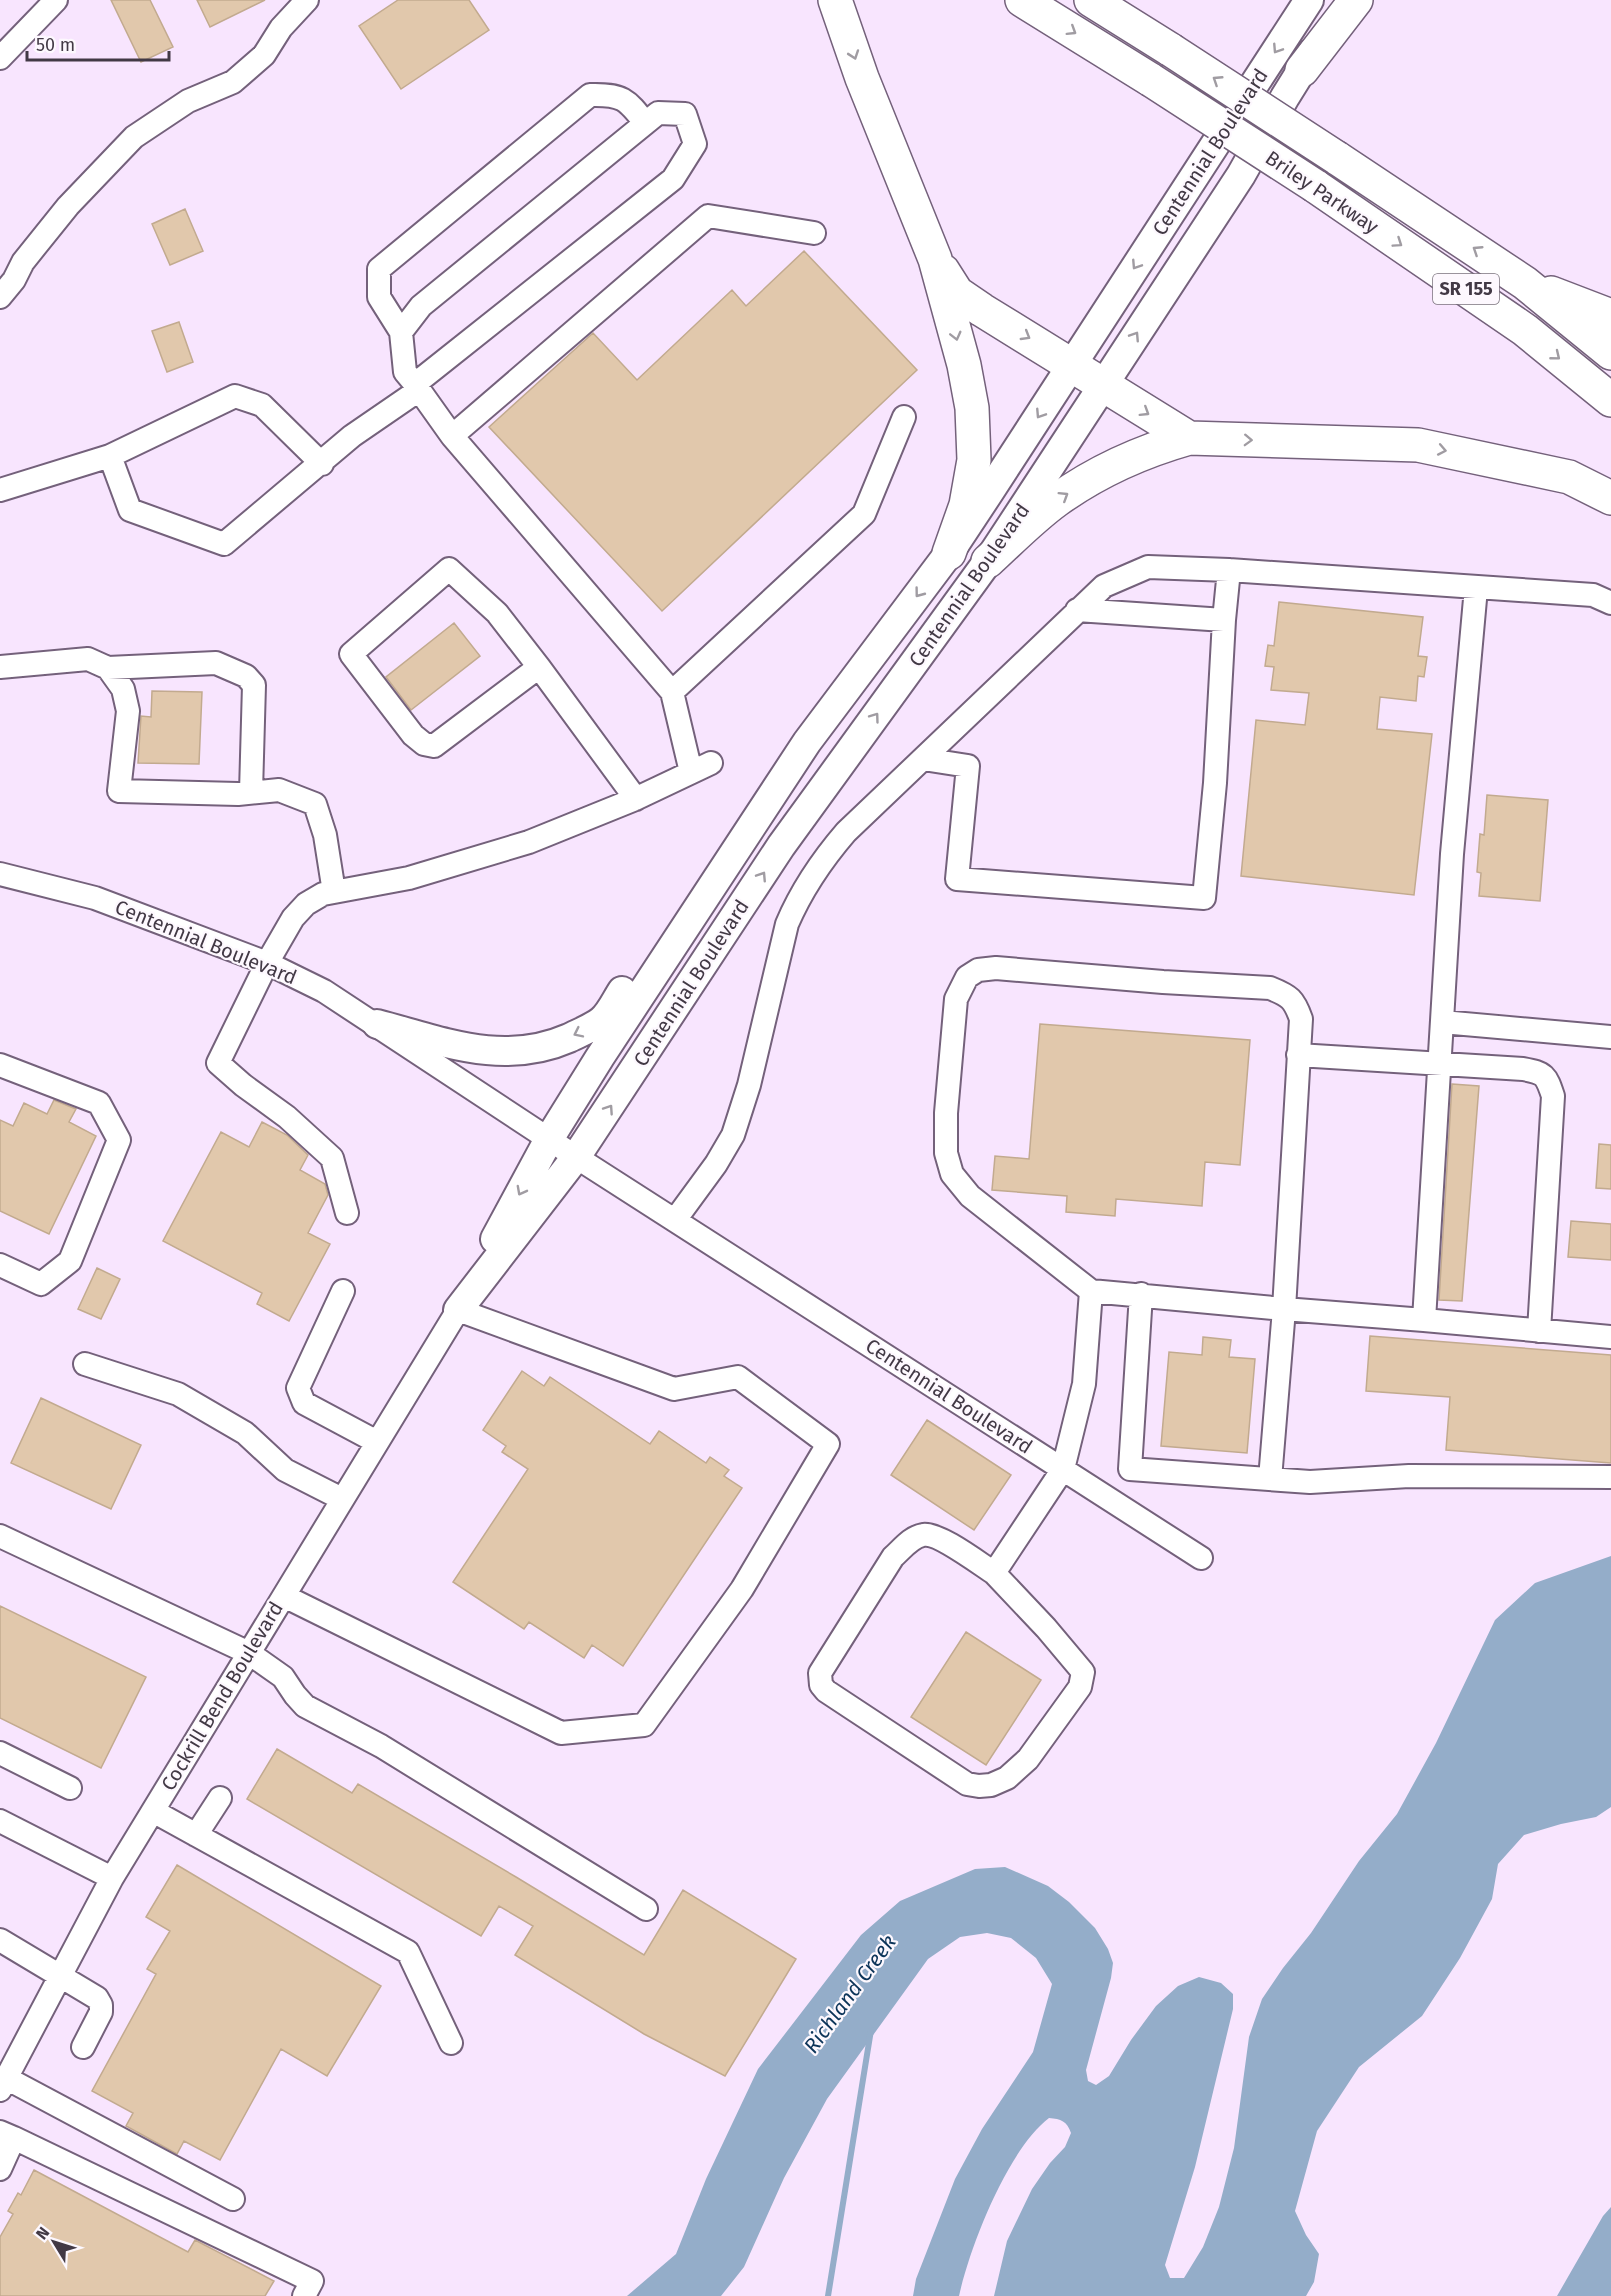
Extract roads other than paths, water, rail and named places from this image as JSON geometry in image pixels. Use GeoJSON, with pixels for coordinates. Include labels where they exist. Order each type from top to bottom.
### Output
{"type":"FeatureCollection","features":[{"type":"Feature","properties":{"kind":"highway"},"geometry":{"type":"LineString","coordinates":[[835,0],[862,78],[935,259],[956,334],[972,408],[974,460],[966,505],[949,553]]}},
{"type":"Feature","properties":{"kind":"highway","name":"Briley Parkway"},"geometry":{"type":"LineString","coordinates":[[1022,0],[1315,186],[1525,330],[1611,400]]}},
{"type":"Feature","properties":{"kind":"highway","name":"Briley Parkway"},"geometry":{"type":"LineString","coordinates":[[1091,0],[1337,158],[1525,283],[1611,352]]}},
{"type":"Feature","properties":{"kind":"highway"},"geometry":{"type":"LineString","coordinates":[[1302,70],[1356,0]]}},
{"type":"Feature","properties":{"kind":"highway"},"geometry":{"type":"LineString","coordinates":[[935,259],[957,292],[1189,438]]}},
{"type":"Feature","properties":{"kind":"highway"},"geometry":{"type":"LineString","coordinates":[[1525,283],[1611,316]]}},
{"type":"Feature","properties":{"kind":"highway"},"geometry":{"type":"LineString","coordinates":[[988,561],[1057,500],[1123,462],[1160,446],[1189,438],[1418,446],[1569,477],[1611,498]]}},
{"type":"Feature","properties":{"kind":"main road","name":"Centennial Boulevard"},"geometry":{"type":"LineString","coordinates":[[458,1310],[549,1139],[606,1048],[807,742],[949,553],[1309,0]]}},
{"type":"Feature","properties":{"kind":"main road","name":"Centennial Boulevard"},"geometry":{"type":"LineString","coordinates":[[458,1310],[576,1157],[781,846],[988,561],[1241,175],[1344,0]]}},
{"type":"Feature","properties":{"kind":"main road"},"geometry":{"type":"LineString","coordinates":[[377,1024],[480,1051],[506,1053],[530,1051],[554,1045],[602,1020],[735,818],[807,742]]}},
{"type":"Feature","properties":{"kind":"street"},"geometry":{"type":"LineString","coordinates":[[0,58],[56,0]]}},
{"type":"Feature","properties":{"kind":"street"},"geometry":{"type":"LineString","coordinates":[[0,297],[14,280],[23,262],[68,206],[134,137],[188,101],[233,82],[264,55],[281,28],[307,0]]}},
{"type":"Feature","properties":{"kind":"street"},"geometry":{"type":"LineString","coordinates":[[347,1213],[332,1158],[287,1117],[243,1085],[218,1063],[267,963],[293,918],[306,904],[323,894],[410,878],[529,842],[636,799],[701,767],[672,692],[452,436],[405,372],[401,332],[379,297],[379,269],[590,95],[608,94],[629,102],[645,123]]}},
{"type":"Feature","properties":{"kind":"street"},"geometry":{"type":"LineString","coordinates":[[110,456],[130,510],[224,544],[322,464],[352,436],[417,387],[673,179],[695,144],[685,114],[658,113],[421,306],[401,332]]}},
{"type":"Feature","properties":{"kind":"street"},"geometry":{"type":"LineString","coordinates":[[452,436],[708,216],[814,233]]}},
{"type":"Feature","properties":{"kind":"street"},"geometry":{"type":"LineString","coordinates":[[0,490],[110,456],[235,396],[262,405],[322,464]]}},
{"type":"Feature","properties":{"kind":"street"},"geometry":{"type":"LineString","coordinates":[[672,692],[864,514],[904,417]]}},
{"type":"Feature","properties":{"kind":"street"},"geometry":{"type":"LineString","coordinates":[[675,1220],[716,1164],[737,1124],[749,1085],[787,924],[813,874],[846,832],[1104,586],[1148,567],[1229,570],[1593,595],[1611,603]]}},
{"type":"Feature","properties":{"kind":"street"},"geometry":{"type":"LineString","coordinates":[[539,667],[434,746],[424,744],[413,735],[351,654],[449,568],[497,613],[539,667],[636,799]]}},
{"type":"Feature","properties":{"kind":"street"},"geometry":{"type":"LineString","coordinates":[[923,759],[968,766],[957,879],[1204,898],[1229,570]]}},
{"type":"Feature","properties":{"kind":"street"},"geometry":{"type":"LineString","coordinates":[[1424,1320],[1453,843],[1476,588]]}},
{"type":"Feature","properties":{"kind":"street"},"geometry":{"type":"LineString","coordinates":[[1077,610],[1224,620]]}},
{"type":"Feature","properties":{"kind":"street"},"geometry":{"type":"LineString","coordinates":[[0,667],[88,659],[108,668],[216,663],[246,676],[254,685],[251,792]]}},
{"type":"Feature","properties":{"kind":"street"},"geometry":{"type":"LineString","coordinates":[[108,668],[123,689],[128,711],[119,791],[251,792],[279,790],[315,804],[325,835],[334,892]]}},
{"type":"Feature","properties":{"kind":"street","name":"Centennial Boulevard"},"geometry":{"type":"LineString","coordinates":[[0,873],[95,898],[267,963],[324,991],[576,1157],[1201,1558]]}},
{"type":"Feature","properties":{"kind":"street"},"geometry":{"type":"LineString","coordinates":[[1270,1479],[1284,1310],[1301,1019],[1295,1002],[1285,994],[1270,988],[1163,982],[996,968],[978,970],[966,977],[956,999],[946,1113],[946,1152],[952,1174],[970,1196],[1091,1291],[1141,1294],[1284,1310],[1611,1337]]}},
{"type":"Feature","properties":{"kind":"street"},"geometry":{"type":"LineString","coordinates":[[1442,1022],[1611,1037]]}},
{"type":"Feature","properties":{"kind":"street"},"geometry":{"type":"LineString","coordinates":[[1298,1055],[1523,1070],[1540,1072],[1547,1079],[1553,1096],[1539,1331]]}},
{"type":"Feature","properties":{"kind":"street"},"geometry":{"type":"LineString","coordinates":[[0,1065],[99,1103],[119,1140],[70,1261],[41,1284],[0,1265]]}},
{"type":"Feature","properties":{"kind":"street"},"geometry":{"type":"LineString","coordinates":[[343,1291],[298,1388],[304,1403],[377,1442]]}},
{"type":"Feature","properties":{"kind":"street"},"geometry":{"type":"LineString","coordinates":[[994,1573],[1063,1469],[1084,1384],[1091,1291]]}},
{"type":"Feature","properties":{"kind":"street"},"geometry":{"type":"LineString","coordinates":[[1112,1500],[1130,1469],[1141,1294]]}},
{"type":"Feature","properties":{"kind":"street"},"geometry":{"type":"LineString","coordinates":[[284,1596],[561,1733],[644,1725],[742,1589],[828,1444],[738,1377],[674,1389],[458,1310]]}},
{"type":"Feature","properties":{"kind":"street","name":"Cockrill Bend Boulevard"},"geometry":{"type":"LineString","coordinates":[[3,2084],[112,1878],[458,1310]]}},
{"type":"Feature","properties":{"kind":"street"},"geometry":{"type":"LineString","coordinates":[[85,1364],[178,1394],[244,1433],[285,1470],[342,1499]]}},
{"type":"Feature","properties":{"kind":"street"},"geometry":{"type":"LineString","coordinates":[[1130,1469],[1310,1482],[1408,1476],[1611,1477]]}},
{"type":"Feature","properties":{"kind":"street"},"geometry":{"type":"LineString","coordinates":[[924,1535],[935,1537],[994,1573],[1046,1628],[1083,1672],[1080,1687],[1028,1759],[1007,1778],[991,1785],[979,1786],[967,1784],[826,1691],[821,1685],[820,1673],[893,1557],[909,1541],[924,1535]]}},
{"type":"Feature","properties":{"kind":"street"},"geometry":{"type":"LineString","coordinates":[[0,1536],[249,1653],[283,1677],[305,1706],[381,1746],[646,1910]]}},
{"type":"Feature","properties":{"kind":"street"},"geometry":{"type":"LineString","coordinates":[[0,1753],[70,1788]]}},
{"type":"Feature","properties":{"kind":"street"},"geometry":{"type":"LineString","coordinates":[[196,1835],[220,1798]]}},
{"type":"Feature","properties":{"kind":"street"},"geometry":{"type":"LineString","coordinates":[[153,1811],[408,1952],[451,2043]]}},
{"type":"Feature","properties":{"kind":"street"},"geometry":{"type":"LineString","coordinates":[[0,1821],[112,1878]]}},
{"type":"Feature","properties":{"kind":"street"},"geometry":{"type":"LineString","coordinates":[[0,1940],[97,1998],[101,2005],[101,2012],[83,2047]]}},
{"type":"Feature","properties":{"kind":"street"},"geometry":{"type":"LineString","coordinates":[[3,2084],[233,2199]]}},
{"type":"Feature","properties":{"kind":"street"},"geometry":{"type":"LineString","coordinates":[[0,2169],[7,2135],[312,2281],[304,2296]]}},
{"type":"Feature","properties":{"kind":"water","name":"Richland Creek"},"geometry":{"type":"Polygon","coordinates":[[[1611,1556],[1611,1807],[1596,1817],[1524,1835],[1498,1864],[1492,1899],[1460,1958],[1422,2016],[1359,2067],[1317,2131],[1295,2211],[1306,2235],[1319,2254],[1314,2282],[1306,2296],[994,2296],[1007,2241],[1032,2189],[1050,2163],[1065,2147],[1071,2133],[1063,2121],[1049,2118],[1034,2132],[1005,2175],[972,2251],[959,2296],[913,2296],[916,2279],[955,2179],[982,2129],[1033,2052],[1052,1984],[1036,1958],[1011,1938],[987,1933],[960,1937],[928,1959],[827,2099],[784,2178],[744,2267],[721,2296],[627,2296],[676,2254],[706,2179],[758,2069],[861,1935],[900,1901],[975,1869],[1005,1867],[1048,1886],[1069,1902],[1095,1928],[1108,1949],[1113,1963],[1111,1978],[1086,2070],[1088,2081],[1096,2085],[1109,2076],[1131,2040],[1156,2006],[1178,1986],[1199,1977],[1221,1983],[1233,1994],[1233,2009],[1195,2167],[1165,2265],[1170,2278],[1184,2278],[1203,2247],[1219,2207],[1234,2148],[1249,2037],[1262,1999],[1311,1933],[1359,1861],[1397,1814],[1436,1743],[1495,1620],[1535,1583],[1611,1556]]]}},
{"type":"Feature","properties":{"kind":"water"},"geometry":{"type":"Polygon","coordinates":[[[1611,2207],[1611,2296],[1557,2296],[1603,2216],[1611,2207]]]}},
{"type":"Feature","properties":{"kind":"waterway"},"geometry":{"type":"LineString","coordinates":[[828,2296],[871,2030]]}}]}
